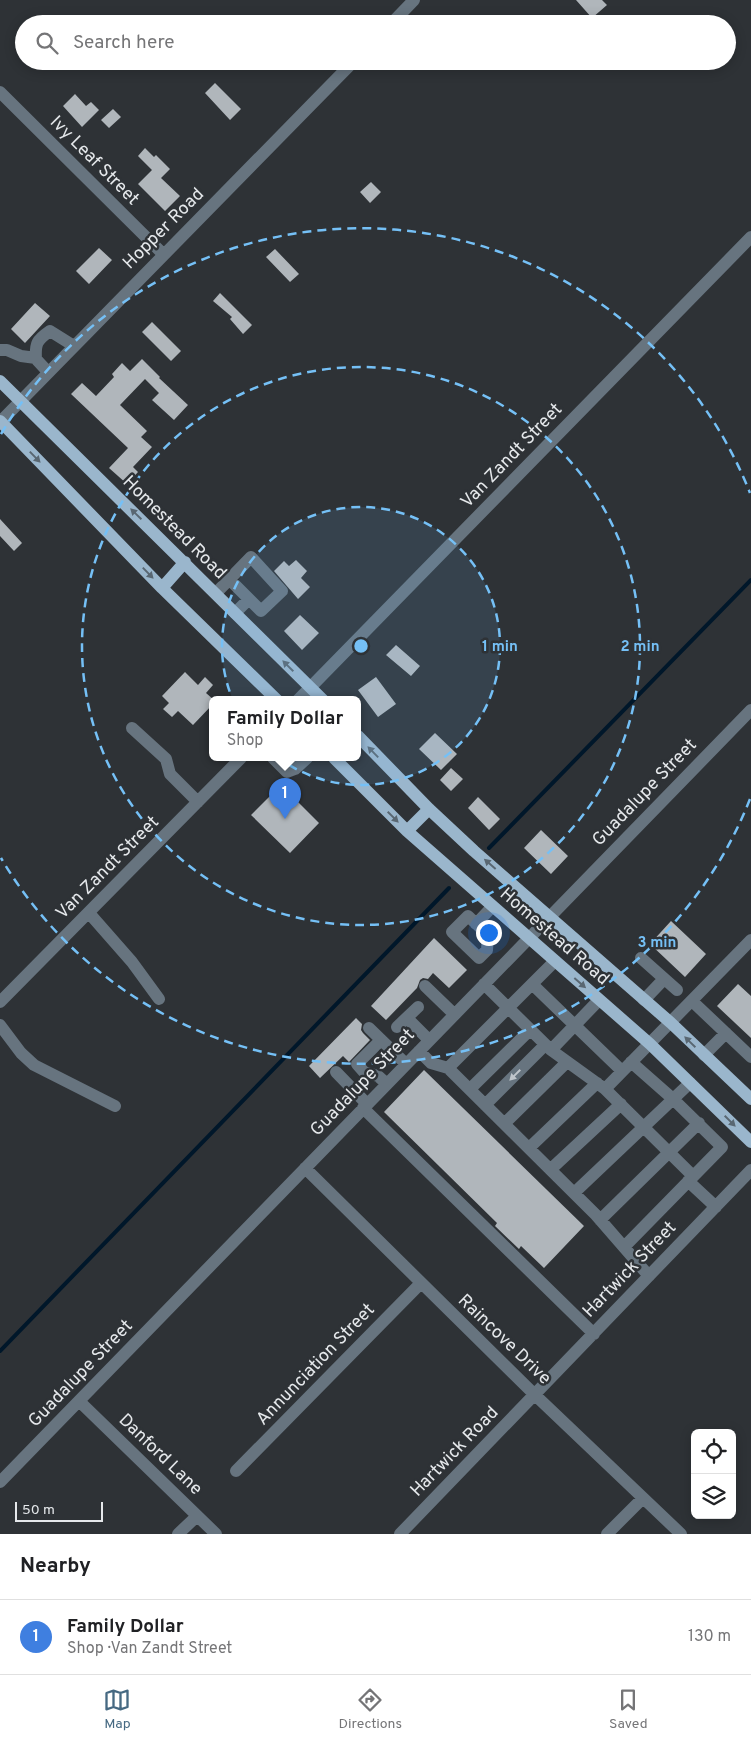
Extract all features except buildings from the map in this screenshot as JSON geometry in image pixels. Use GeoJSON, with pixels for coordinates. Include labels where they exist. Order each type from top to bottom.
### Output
{"type":"FeatureCollection","features":[{"type":"Feature","properties":{"kind":"main road","name":"Homestead Road"},"geometry":{"type":"LineString","coordinates":[[0,382],[319,696]]}},
{"type":"Feature","properties":{"kind":"main road"},"geometry":{"type":"LineString","coordinates":[[0,422],[162,588],[273,696]]}},
{"type":"Feature","properties":{"kind":"main road"},"geometry":{"type":"LineString","coordinates":[[162,588],[184,562]]}},
{"type":"Feature","properties":{"kind":"main road","name":"Homestead Road"},"geometry":{"type":"LineString","coordinates":[[361,739],[428,809],[748,1092]]}},
{"type":"Feature","properties":{"kind":"main road","name":"Homestead Road"},"geometry":{"type":"LineString","coordinates":[[337,761],[407,831],[650,1044],[751,1142]]}},
{"type":"Feature","properties":{"kind":"main road"},"geometry":{"type":"LineString","coordinates":[[407,831],[428,809]]}},
{"type":"Feature","properties":{"kind":"street"},"geometry":{"type":"LineString","coordinates":[[400,15],[414,0]]}},
{"type":"Feature","properties":{"kind":"street","name":"Hopper Road"},"geometry":{"type":"LineString","coordinates":[[0,422],[345,70]]}},
{"type":"Feature","properties":{"kind":"street","name":"Ivy Leaf Street"},"geometry":{"type":"LineString","coordinates":[[0,92],[163,254]]}},
{"type":"Feature","properties":{"kind":"street","name":"Van Zandt Street"},"geometry":{"type":"LineString","coordinates":[[302,696],[751,237]]}},
{"type":"Feature","properties":{"kind":"street"},"geometry":{"type":"LineString","coordinates":[[48,372],[36,358],[35,348],[38,339],[50,331],[74,346]]}},
{"type":"Feature","properties":{"kind":"street"},"geometry":{"type":"LineString","coordinates":[[0,350],[7,350],[21,356],[36,358]]}},
{"type":"Feature","properties":{"kind":"street"},"geometry":{"type":"LineString","coordinates":[[216,593],[229,579],[251,557],[282,591],[262,611],[229,579]]}},
{"type":"Feature","properties":{"kind":"street"},"geometry":{"type":"LineString","coordinates":[[235,613],[249,599]]}},
{"type":"Feature","properties":{"kind":"street","name":"Guadalupe Street"},"geometry":{"type":"LineString","coordinates":[[0,1482],[751,710]]}},
{"type":"Feature","properties":{"kind":"street"},"geometry":{"type":"LineString","coordinates":[[132,728],[166,759],[170,774],[198,802]]}},
{"type":"Feature","properties":{"kind":"street","name":"Van Zandt Street"},"geometry":{"type":"LineString","coordinates":[[0,1002],[239,761]]}},
{"type":"Feature","properties":{"kind":"street"},"geometry":{"type":"LineString","coordinates":[[276,761],[287,772],[295,769],[304,761]]}},
{"type":"Feature","properties":{"kind":"street"},"geometry":{"type":"LineString","coordinates":[[476,924],[492,907]]}},
{"type":"Feature","properties":{"kind":"street"},"geometry":{"type":"LineString","coordinates":[[89,913],[132,962],[159,1000]]}},
{"type":"Feature","properties":{"kind":"street"},"geometry":{"type":"LineString","coordinates":[[468,916],[476,924],[488,935],[487,950],[479,958],[452,932],[468,916]]}},
{"type":"Feature","properties":{"kind":"street"},"geometry":{"type":"LineString","coordinates":[[529,1148],[601,1086],[627,1067],[751,940]]}},
{"type":"Feature","properties":{"kind":"street"},"geometry":{"type":"LineString","coordinates":[[483,954],[498,969]]}},
{"type":"Feature","properties":{"kind":"street"},"geometry":{"type":"LineString","coordinates":[[641,958],[677,990]]}},
{"type":"Feature","properties":{"kind":"street"},"geometry":{"type":"LineString","coordinates":[[448,1068],[554,961]]}},
{"type":"Feature","properties":{"kind":"street"},"geometry":{"type":"LineString","coordinates":[[644,1000],[664,979]]}},
{"type":"Feature","properties":{"kind":"street"},"geometry":{"type":"LineString","coordinates":[[484,984],[548,1048],[601,1086],[621,1104],[670,1152],[716,1207]]}},
{"type":"Feature","properties":{"kind":"street"},"geometry":{"type":"LineString","coordinates":[[532,984],[575,1026],[627,1067],[673,1098],[722,1147],[624,1247]]}},
{"type":"Feature","properties":{"kind":"street"},"geometry":{"type":"LineString","coordinates":[[425,986],[454,1014]]}},
{"type":"Feature","properties":{"kind":"street"},"geometry":{"type":"LineString","coordinates":[[485,1105],[575,1026],[599,1000]]}},
{"type":"Feature","properties":{"kind":"street"},"geometry":{"type":"LineString","coordinates":[[692,1001],[751,1057]]}},
{"type":"Feature","properties":{"kind":"street"},"geometry":{"type":"LineString","coordinates":[[418,1006],[402,1022],[429,1040]]}},
{"type":"Feature","properties":{"kind":"street"},"geometry":{"type":"LineString","coordinates":[[0,1025],[21,1054],[34,1065],[115,1106]]}},
{"type":"Feature","properties":{"kind":"street"},"geometry":{"type":"LineString","coordinates":[[369,1028],[406,1064]]}},
{"type":"Feature","properties":{"kind":"street"},"geometry":{"type":"LineString","coordinates":[[470,1089],[530,1030]]}},
{"type":"Feature","properties":{"kind":"street"},"geometry":{"type":"LineString","coordinates":[[704,1055],[726,1033]]}},
{"type":"Feature","properties":{"kind":"street"},"geometry":{"type":"LineString","coordinates":[[381,1040],[357,1064],[364,1072],[378,1076],[386,1084]]}},
{"type":"Feature","properties":{"kind":"street"},"geometry":{"type":"LineString","coordinates":[[419,1051],[431,1063],[448,1068],[470,1089],[600,1220],[649,1276]]}},
{"type":"Feature","properties":{"kind":"street"},"geometry":{"type":"LineString","coordinates":[[504,1123],[567,1062]]}},
{"type":"Feature","properties":{"kind":"street"},"geometry":{"type":"LineString","coordinates":[[336,1072],[365,1106],[594,1334]]}},
{"type":"Feature","properties":{"kind":"street"},"geometry":{"type":"LineString","coordinates":[[574,1193],[690,1082]]}},
{"type":"Feature","properties":{"kind":"street"},"geometry":{"type":"LineString","coordinates":[[551,1169],[621,1104]]}},
{"type":"Feature","properties":{"kind":"street"},"geometry":{"type":"LineString","coordinates":[[600,1220],[698,1123]]}},
{"type":"Feature","properties":{"kind":"street","name":"Raincove Drive"},"geometry":{"type":"LineString","coordinates":[[305,1168],[535,1395],[680,1534]]}},
{"type":"Feature","properties":{"kind":"street","name":"Hartwick Street"},"geometry":{"type":"LineString","coordinates":[[535,1395],[751,1170]]}},
{"type":"Feature","properties":{"kind":"street","name":"Annunciation Street"},"geometry":{"type":"LineString","coordinates":[[236,1471],[421,1283]]}},
{"type":"Feature","properties":{"kind":"street","name":"Hartwick Road"},"geometry":{"type":"LineString","coordinates":[[400,1534],[535,1395]]}},
{"type":"Feature","properties":{"kind":"street","name":"Danford Lane"},"geometry":{"type":"LineString","coordinates":[[79,1401],[216,1534]]}},
{"type":"Feature","properties":{"kind":"street"},"geometry":{"type":"LineString","coordinates":[[607,1534],[643,1498]]}},
{"type":"Feature","properties":{"kind":"street"},"geometry":{"type":"LineString","coordinates":[[178,1534],[197,1516]]}},
{"type":"Feature","properties":{"kind":"waterway"},"geometry":{"type":"LineString","coordinates":[[489,848],[751,580]]}},
{"type":"Feature","properties":{"kind":"waterway"},"geometry":{"type":"LineString","coordinates":[[0,1351],[449,888]]}},
{"type":"Feature","properties":{"kind":"place","name":"Family Dollar"},"geometry":{"type":"Point","coordinates":[285,819]}}]}
